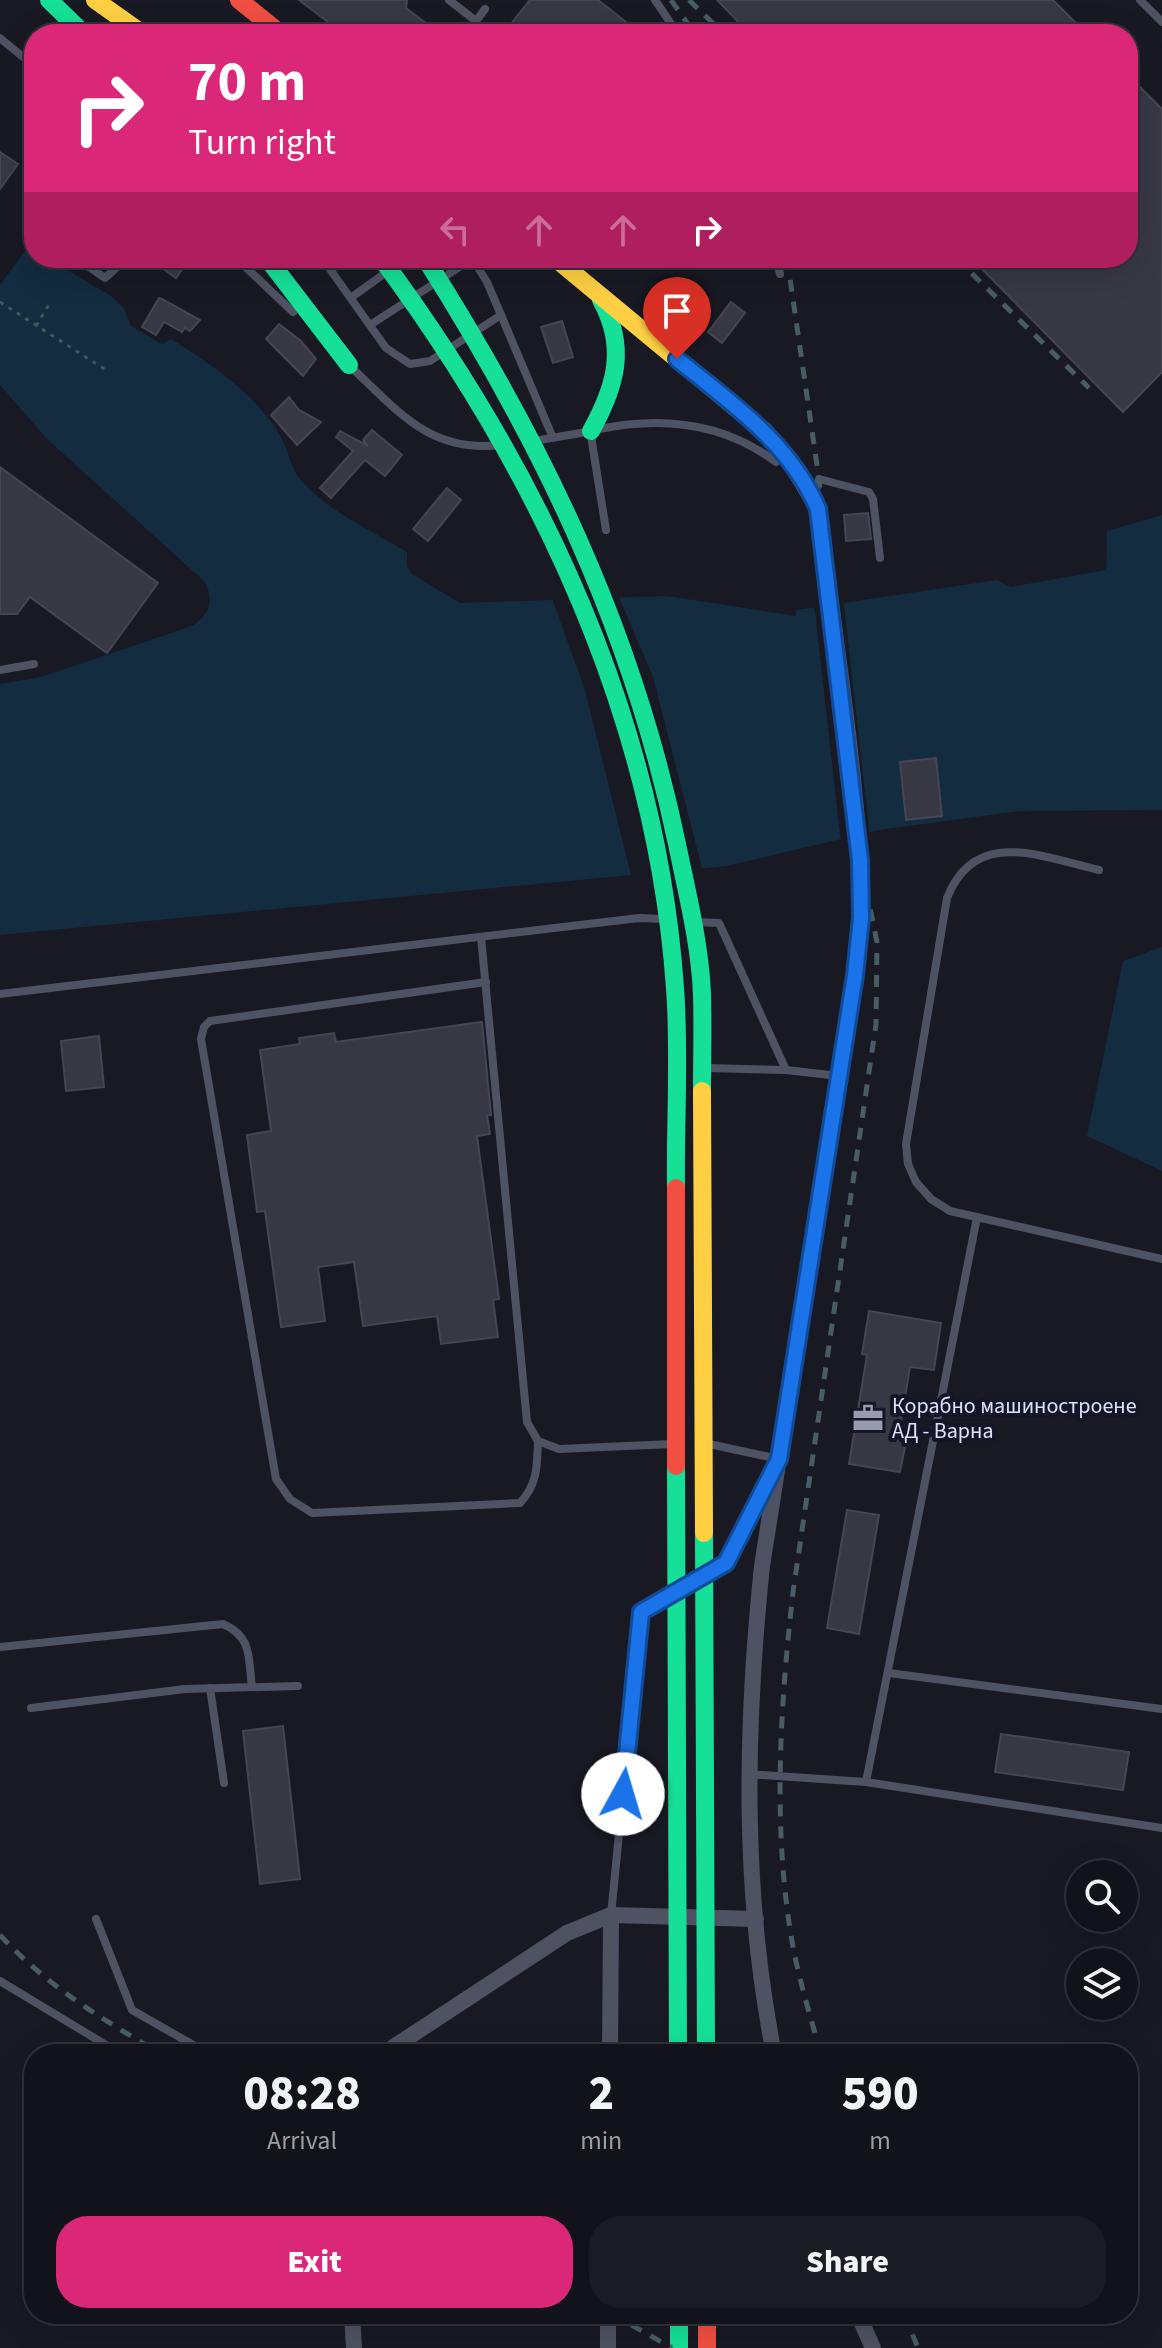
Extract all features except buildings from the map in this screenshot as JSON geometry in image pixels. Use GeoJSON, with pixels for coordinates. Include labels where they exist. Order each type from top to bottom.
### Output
{"type":"FeatureCollection","features":[{"type":"Feature","properties":{"kind":"highway"},"geometry":{"type":"LineString","coordinates":[[49,0],[74,24]]}},
{"type":"Feature","properties":{"kind":"highway"},"geometry":{"type":"LineString","coordinates":[[95,0],[129,24]]}},
{"type":"Feature","properties":{"kind":"highway"},"geometry":{"type":"LineString","coordinates":[[222,0],[243,24]]}},
{"type":"Feature","properties":{"kind":"highway"},"geometry":{"type":"LineString","coordinates":[[239,0],[269,24]]}},
{"type":"Feature","properties":{"kind":"highway"},"geometry":{"type":"LineString","coordinates":[[275,268],[349,365]]}},
{"type":"Feature","properties":{"kind":"highway"},"geometry":{"type":"LineString","coordinates":[[388,268],[482,399],[530,485],[575,588],[612,686],[636,764],[660,873],[675,989],[678,2044]]}},
{"type":"Feature","properties":{"kind":"highway"},"geometry":{"type":"LineString","coordinates":[[431,268],[518,407],[558,484],[601,585],[639,684],[676,820],[692,904],[702,991],[706,2044]]}},
{"type":"Feature","properties":{"kind":"highway"},"geometry":{"type":"LineString","coordinates":[[567,268],[764,431],[791,462],[813,499]]}},
{"type":"Feature","properties":{"kind":"highway"},"geometry":{"type":"LineString","coordinates":[[591,287],[615,326],[619,363],[613,392],[591,431]]}},
{"type":"Feature","properties":{"kind":"highway"},"geometry":{"type":"LineString","coordinates":[[679,2324],[679,2348]]}},
{"type":"Feature","properties":{"kind":"highway"},"geometry":{"type":"LineString","coordinates":[[707,2324],[707,2348]]}},
{"type":"Feature","properties":{"kind":"street"},"geometry":{"type":"LineString","coordinates":[[773,2044],[756,1919],[747,1774],[755,1628],[859,944],[860,860],[822,525],[813,499]]}},
{"type":"Feature","properties":{"kind":"street"},"geometry":{"type":"LineString","coordinates":[[398,2044],[567,1933],[611,1915],[756,1919]]}},
{"type":"Feature","properties":{"kind":"street"},"geometry":{"type":"LineString","coordinates":[[610,2044],[611,1915]]}},
{"type":"Feature","properties":{"kind":"street"},"geometry":{"type":"LineString","coordinates":[[353,2324],[354,2348]]}},
{"type":"Feature","properties":{"kind":"street"},"geometry":{"type":"LineString","coordinates":[[608,2324],[608,2348]]}},
{"type":"Feature","properties":{"kind":"street"},"geometry":{"type":"LineString","coordinates":[[862,2324],[873,2348]]}},
{"type":"Feature","properties":{"kind":"lane"},"geometry":{"type":"LineString","coordinates":[[449,0],[476,21],[485,9]]}},
{"type":"Feature","properties":{"kind":"lane"},"geometry":{"type":"LineString","coordinates":[[655,0],[671,24]]}},
{"type":"Feature","properties":{"kind":"lane"},"geometry":{"type":"LineString","coordinates":[[1140,0],[1162,22]]}},
{"type":"Feature","properties":{"kind":"lane"},"geometry":{"type":"LineString","coordinates":[[0,38],[24,58]]}},
{"type":"Feature","properties":{"kind":"lane"},"geometry":{"type":"LineString","coordinates":[[90,268],[105,278],[116,268]]}},
{"type":"Feature","properties":{"kind":"lane"},"geometry":{"type":"LineString","coordinates":[[247,268],[403,415],[441,440],[470,448],[511,443]]}},
{"type":"Feature","properties":{"kind":"lane"},"geometry":{"type":"LineString","coordinates":[[329,268],[392,355],[410,364],[420,364],[501,315]]}},
{"type":"Feature","properties":{"kind":"lane"},"geometry":{"type":"LineString","coordinates":[[352,297],[392,268]]}},
{"type":"Feature","properties":{"kind":"lane"},"geometry":{"type":"LineString","coordinates":[[370,325],[457,268]]}},
{"type":"Feature","properties":{"kind":"lane"},"geometry":{"type":"LineString","coordinates":[[478,268],[553,438]]}},
{"type":"Feature","properties":{"kind":"lane"},"geometry":{"type":"LineString","coordinates":[[778,268],[780,274]]}},
{"type":"Feature","properties":{"kind":"lane"},"geometry":{"type":"LineString","coordinates":[[525,441],[658,422],[726,434],[774,461],[813,499],[819,479],[869,492],[880,558]]}},
{"type":"Feature","properties":{"kind":"lane"},"geometry":{"type":"LineString","coordinates":[[591,431],[606,530]]}},
{"type":"Feature","properties":{"kind":"lane"},"geometry":{"type":"LineString","coordinates":[[0,670],[34,664]]}},
{"type":"Feature","properties":{"kind":"lane"},"geometry":{"type":"LineString","coordinates":[[1099,870],[1022,852],[991,853],[963,869],[947,898],[906,1144],[916,1182],[931,1199],[950,1211],[1162,1259]]}},
{"type":"Feature","properties":{"kind":"lane"},"geometry":{"type":"LineString","coordinates":[[0,994],[639,918],[671,920]]}},
{"type":"Feature","properties":{"kind":"lane"},"geometry":{"type":"LineString","coordinates":[[687,921],[719,923],[786,1070]]}},
{"type":"Feature","properties":{"kind":"lane"},"geometry":{"type":"LineString","coordinates":[[481,937],[486,982],[527,1422],[538,1441],[536,1477],[531,1492],[520,1503],[312,1513],[290,1499],[276,1479],[201,1039],[204,1027],[210,1021],[486,982]]}},
{"type":"Feature","properties":{"kind":"lane"},"geometry":{"type":"LineString","coordinates":[[661,1068],[786,1070],[839,1076]]}},
{"type":"Feature","properties":{"kind":"lane"},"geometry":{"type":"LineString","coordinates":[[866,1782],[977,1217]]}},
{"type":"Feature","properties":{"kind":"lane"},"geometry":{"type":"LineString","coordinates":[[538,1441],[559,1449],[720,1444],[779,1459],[726,1563],[641,1612],[611,1915]]}},
{"type":"Feature","properties":{"kind":"lane"},"geometry":{"type":"LineString","coordinates":[[0,1647],[223,1624],[236,1630],[246,1640],[252,1687]]}},
{"type":"Feature","properties":{"kind":"lane"},"geometry":{"type":"LineString","coordinates":[[889,1673],[1162,1709]]}},
{"type":"Feature","properties":{"kind":"lane"},"geometry":{"type":"LineString","coordinates":[[31,1708],[210,1688],[298,1686]]}},
{"type":"Feature","properties":{"kind":"lane"},"geometry":{"type":"LineString","coordinates":[[210,1688],[224,1783]]}},
{"type":"Feature","properties":{"kind":"lane"},"geometry":{"type":"LineString","coordinates":[[747,1774],[866,1782],[1162,1828]]}},
{"type":"Feature","properties":{"kind":"lane"},"geometry":{"type":"LineString","coordinates":[[96,1919],[132,2010],[192,2044]]}},
{"type":"Feature","properties":{"kind":"lane"},"geometry":{"type":"LineString","coordinates":[[0,1981],[104,2044]]}},
{"type":"Feature","properties":{"kind":"path"},"geometry":{"type":"LineString","coordinates":[[0,302],[106,370]]}},
{"type":"Feature","properties":{"kind":"path"},"geometry":{"type":"LineString","coordinates":[[36,326],[50,303]]}},
{"type":"Feature","properties":{"kind":"water"},"geometry":{"type":"Polygon","coordinates":[[[24,252],[24,268],[64,268],[111,296],[124,308],[131,326],[162,344],[171,339],[229,379],[267,416],[277,430],[297,474],[311,490],[350,520],[407,552],[407,566],[412,574],[460,603],[667,596],[796,616],[796,610],[997,580],[1011,587],[1106,570],[1107,531],[1162,515],[1162,810],[1019,811],[879,830],[727,866],[0,935],[0,684],[41,677],[192,626],[207,612],[210,600],[204,581],[47,439],[0,385],[0,285],[24,252]]]}},
{"type":"Feature","properties":{"kind":"water"},"geometry":{"type":"Polygon","coordinates":[[[1162,947],[1162,1171],[1087,1136],[1123,961],[1162,947]]]}},
{"type":"Feature","properties":{"kind":"pier"},"geometry":{"type":"Polygon","coordinates":[[[618,595],[653,677],[703,872],[632,879],[585,690],[552,598],[618,595]]]}},
{"type":"Feature","properties":{"kind":"pier"},"geometry":{"type":"Polygon","coordinates":[[[843,597],[870,836],[841,843],[814,602],[843,597]]]}},
{"type":"Feature","properties":{"kind":"railway"},"geometry":{"type":"LineString","coordinates":[[671,0],[688,24]]}},
{"type":"Feature","properties":{"kind":"railway"},"geometry":{"type":"LineString","coordinates":[[689,0],[714,24]]}},
{"type":"Feature","properties":{"kind":"railway"},"geometry":{"type":"LineString","coordinates":[[788,268],[819,479],[825,559]]}},
{"type":"Feature","properties":{"kind":"railway"},"geometry":{"type":"LineString","coordinates":[[966,268],[1089,388]]}},
{"type":"Feature","properties":{"kind":"railway"},"geometry":{"type":"LineString","coordinates":[[818,2044],[796,1960],[786,1903],[780,1770],[793,1592],[876,1024],[877,942],[860,860]]}},
{"type":"Feature","properties":{"kind":"railway"},"geometry":{"type":"LineString","coordinates":[[0,1935],[56,1986],[145,2044]]}},
{"type":"Feature","properties":{"kind":"railway"},"geometry":{"type":"LineString","coordinates":[[630,2324],[672,2348]]}},
{"type":"Feature","properties":{"kind":"railway"},"geometry":{"type":"LineString","coordinates":[[908,2324],[918,2348]]}},
{"type":"Feature","properties":{"kind":"traffic: fast"},"geometry":{"type":"LineString","coordinates":[[49,0],[74,24]]}},
{"type":"Feature","properties":{"kind":"traffic: fast"},"geometry":{"type":"LineString","coordinates":[[275,268],[349,365]]}},
{"type":"Feature","properties":{"kind":"traffic: fast"},"geometry":{"type":"LineString","coordinates":[[388,268],[439,340],[491,425],[539,513],[580,603],[616,696],[643,791],[663,888],[675,988],[676,1188]]}},
{"type":"Feature","properties":{"kind":"traffic: fast"},"geometry":{"type":"LineString","coordinates":[[431,268],[508,398],[545,468],[609,613],[635,687],[658,764],[696,937],[702,994],[702,1091]]}},
{"type":"Feature","properties":{"kind":"traffic: fast"},"geometry":{"type":"LineString","coordinates":[[591,431],[607,398],[615,366],[614,334],[601,300]]}},
{"type":"Feature","properties":{"kind":"traffic: fast"},"geometry":{"type":"LineString","coordinates":[[676,1466],[678,2044]]}},
{"type":"Feature","properties":{"kind":"traffic: fast"},"geometry":{"type":"LineString","coordinates":[[704,1533],[706,2044]]}},
{"type":"Feature","properties":{"kind":"traffic: fast"},"geometry":{"type":"LineString","coordinates":[[679,2324],[679,2348]]}},
{"type":"Feature","properties":{"kind":"traffic: slow"},"geometry":{"type":"LineString","coordinates":[[95,0],[129,24]]}},
{"type":"Feature","properties":{"kind":"traffic: slow"},"geometry":{"type":"LineString","coordinates":[[567,268],[764,431],[791,462],[813,499]]}},
{"type":"Feature","properties":{"kind":"traffic: slow"},"geometry":{"type":"LineString","coordinates":[[702,1091],[704,1533]]}},
{"type":"Feature","properties":{"kind":"traffic: jam"},"geometry":{"type":"LineString","coordinates":[[239,0],[269,24]]}},
{"type":"Feature","properties":{"kind":"traffic: jam"},"geometry":{"type":"LineString","coordinates":[[676,1188],[676,1466]]}},
{"type":"Feature","properties":{"kind":"traffic: jam"},"geometry":{"type":"LineString","coordinates":[[707,2324],[707,2348]]}},
{"type":"Feature","properties":{"kind":"place","name":"Корабно машиностроене АД - Варна"},"geometry":{"type":"Point","coordinates":[868,1418]}},
{"type":"Feature","properties":{"kind":"route"},"geometry":{"type":"LineString","coordinates":[[623,1794],[641,1612],[726,1563],[779,1459],[855,975],[861,918],[860,860],[818,509],[791,462],[772,439],[677,359]]}}]}
